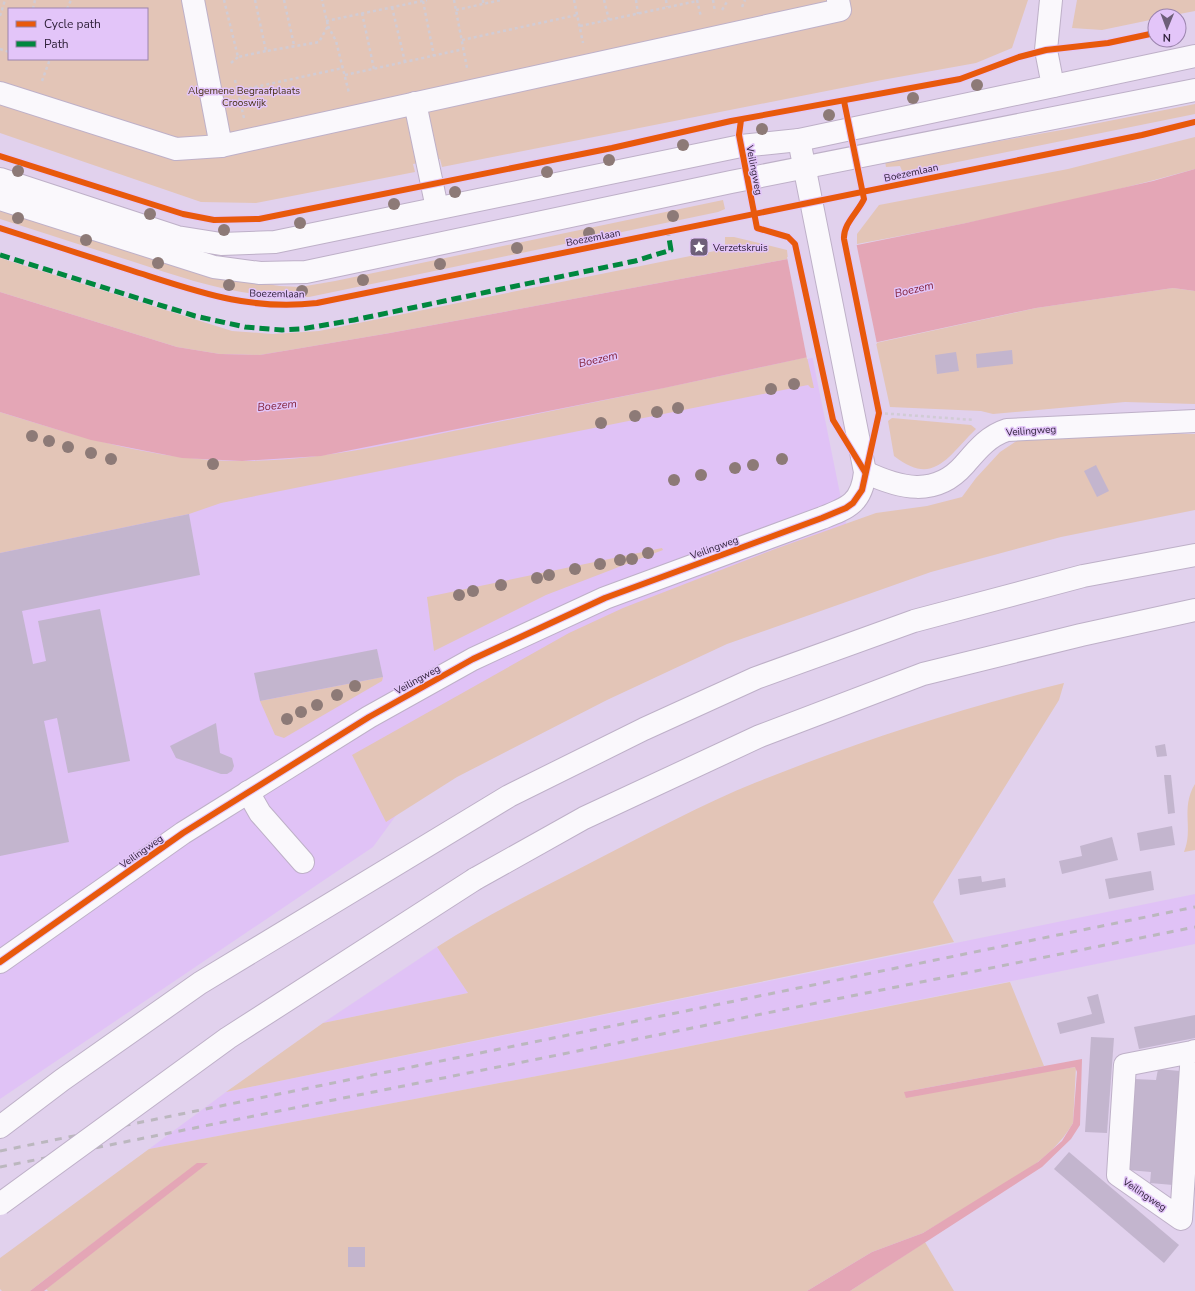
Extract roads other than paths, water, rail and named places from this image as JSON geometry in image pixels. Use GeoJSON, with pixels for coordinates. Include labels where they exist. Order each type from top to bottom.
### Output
{"type":"FeatureCollection","features":[{"type":"Feature","properties":{"kind":"main road"},"geometry":{"type":"LineString","coordinates":[[193,0],[221,146]]}},
{"type":"Feature","properties":{"kind":"main road"},"geometry":{"type":"LineString","coordinates":[[0,93],[176,149],[221,146],[840,10],[838,0]]}},
{"type":"Feature","properties":{"kind":"main road"},"geometry":{"type":"LineString","coordinates":[[1051,0],[1046,50],[1052,86]]}},
{"type":"Feature","properties":{"kind":"main road"},"geometry":{"type":"LineString","coordinates":[[0,179],[176,237],[221,244],[275,242],[741,146],[799,140],[1195,56]]}},
{"type":"Feature","properties":{"kind":"main road","name":"Boezemlaan"},"geometry":{"type":"LineString","coordinates":[[0,198],[214,268],[236,272],[282,274],[329,269],[804,168],[1195,90]]}},
{"type":"Feature","properties":{"kind":"main road"},"geometry":{"type":"LineString","coordinates":[[415,103],[437,208]]}},
{"type":"Feature","properties":{"kind":"main road","name":"Veilingweg"},"geometry":{"type":"LineString","coordinates":[[0,962],[183,833],[369,717],[473,659],[533,630],[627,590],[846,508],[853,503],[862,490],[865,472],[799,140]]}},
{"type":"Feature","properties":{"kind":"main road","name":"Veilingweg"},"geometry":{"type":"LineString","coordinates":[[865,472],[900,486],[917,487],[936,484],[955,474],[989,438],[999,433],[1017,429],[1195,421]]}},
{"type":"Feature","properties":{"kind":"main road"},"geometry":{"type":"LineString","coordinates":[[0,1127],[62,1080],[200,983],[443,835],[538,780],[756,678],[914,621],[1084,576],[1195,555]]}},
{"type":"Feature","properties":{"kind":"main road"},"geometry":{"type":"LineString","coordinates":[[0,1204],[228,1038],[475,879],[584,818],[760,736],[923,674],[1060,640],[1195,610]]}},
{"type":"Feature","properties":{"kind":"main road"},"geometry":{"type":"LineString","coordinates":[[248,792],[260,813],[303,862]]}},
{"type":"Feature","properties":{"kind":"main road","name":"Veilingweg"},"geometry":{"type":"LineString","coordinates":[[1193,1051],[1181,1219],[1118,1175],[1126,1065],[1193,1051]]}},
{"type":"Feature","properties":{"kind":"water","name":"Boezem"},"geometry":{"type":"Polygon","coordinates":[[[1195,169],[1195,291],[1173,288],[1036,308],[664,388],[321,456],[242,461],[182,458],[91,440],[0,412],[0,292],[177,347],[220,354],[260,355],[390,333],[788,259],[966,223],[1153,181],[1195,169]]]}},
{"type":"Feature","properties":{"kind":"water"},"geometry":{"type":"Polygon","coordinates":[[[1082,1059],[1080,1125],[1071,1139],[1042,1167],[850,1291],[807,1291],[872,1252],[923,1233],[1038,1162],[1062,1141],[1073,1123],[1077,1072],[1075,1067],[906,1098],[904,1092],[1082,1059]]]}},
{"type":"Feature","properties":{"kind":"water"},"geometry":{"type":"Polygon","coordinates":[[[197,1163],[208,1163],[44,1291],[30,1291],[197,1163]]]}},
{"type":"Feature","properties":{"kind":"railway"},"geometry":{"type":"LineString","coordinates":[[0,1151],[1195,907]]}},
{"type":"Feature","properties":{"kind":"railway"},"geometry":{"type":"LineString","coordinates":[[0,1167],[1195,927]]}},
{"type":"Feature","properties":{"kind":"place","name":"Verzetskruis"},"geometry":{"type":"Point","coordinates":[699,247]}},
{"type":"Feature","properties":{"kind":"park label","name":"Algemene Begraafplaats Crooswijk"},"geometry":{"type":"Point","coordinates":[244,96]}}]}
